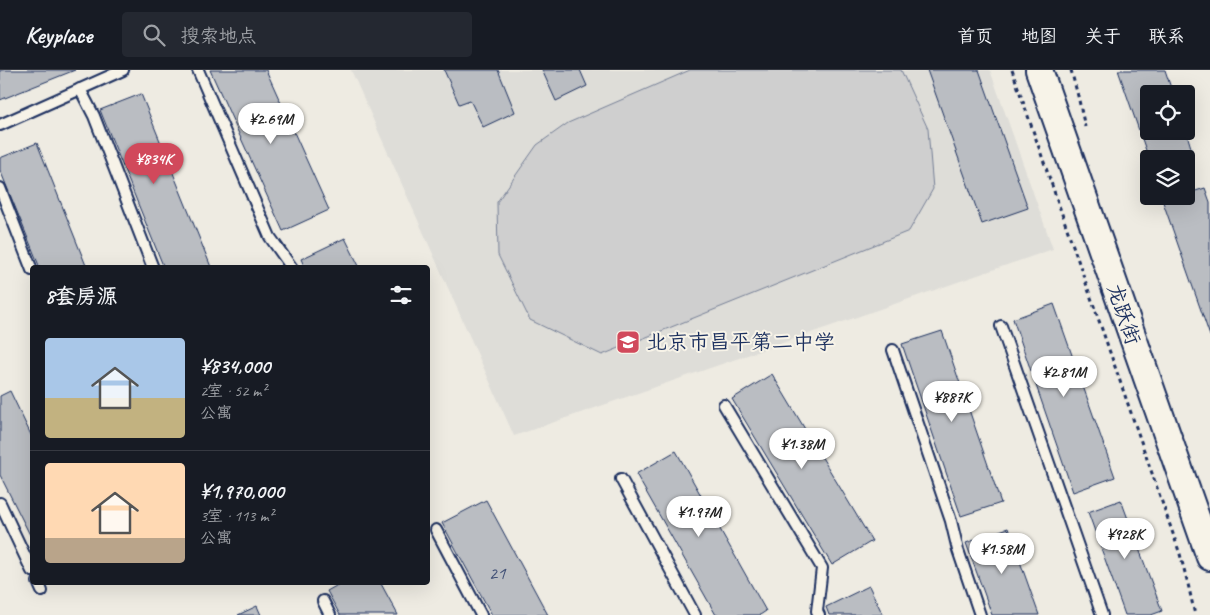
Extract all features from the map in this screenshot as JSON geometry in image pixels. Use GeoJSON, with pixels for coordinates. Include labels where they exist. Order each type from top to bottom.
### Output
{"type":"FeatureCollection","features":[{"type":"Feature","properties":{"kind":"street","name":"龙跃街"},"geometry":{"type":"LineString","coordinates":[[1039,70],[1210,557]]}},
{"type":"Feature","properties":{"kind":"street"},"geometry":{"type":"LineString","coordinates":[[1197,519],[1210,580]]}},
{"type":"Feature","properties":{"kind":"lane"},"geometry":{"type":"LineString","coordinates":[[0,125],[123,70]]}},
{"type":"Feature","properties":{"kind":"lane"},"geometry":{"type":"LineString","coordinates":[[198,70],[270,237],[290,265]]}},
{"type":"Feature","properties":{"kind":"lane"},"geometry":{"type":"LineString","coordinates":[[80,89],[94,116],[152,265]]}},
{"type":"Feature","properties":{"kind":"lane"},"geometry":{"type":"LineString","coordinates":[[0,188],[30,265]]}},
{"type":"Feature","properties":{"kind":"lane"},"geometry":{"type":"LineString","coordinates":[[1001,326],[1102,615]]}},
{"type":"Feature","properties":{"kind":"lane"},"geometry":{"type":"LineString","coordinates":[[893,350],[951,521],[958,550],[980,615]]}},
{"type":"Feature","properties":{"kind":"lane"},"geometry":{"type":"LineString","coordinates":[[724,405],[822,568],[817,611],[819,615]]}},
{"type":"Feature","properties":{"kind":"lane"},"geometry":{"type":"LineString","coordinates":[[621,479],[695,615]]}},
{"type":"Feature","properties":{"kind":"lane"},"geometry":{"type":"LineString","coordinates":[[0,503],[30,567]]}},
{"type":"Feature","properties":{"kind":"lane"},"geometry":{"type":"LineString","coordinates":[[436,530],[481,615]]}},
{"type":"Feature","properties":{"kind":"lane"},"geometry":{"type":"LineString","coordinates":[[323,601],[330,615]]}},
{"type":"Feature","properties":{"kind":"path"},"geometry":{"type":"LineString","coordinates":[[1012,70],[1180,554],[1195,615]]}},
{"type":"Feature","properties":{"kind":"shaded area","name":"北京市昌平第二中学"},"geometry":{"type":"Polygon","coordinates":[[[351,70],[990,70],[1053,249],[514,436],[351,70]]]}},
{"type":"Feature","properties":{"kind":"shaded area"},"geometry":{"type":"Polygon","coordinates":[[[690,70],[901,70],[928,129],[933,189],[909,231],[602,355],[530,320],[498,255],[497,202],[537,145],[568,123],[690,70]]]}},
{"type":"Feature","properties":{"kind":"building"},"geometry":{"type":"Polygon","coordinates":[[[0,70],[75,70],[0,100],[0,70]]]}},
{"type":"Feature","properties":{"kind":"building"},"geometry":{"type":"Polygon","coordinates":[[[210,70],[266,70],[329,210],[283,231],[210,70]]]}},
{"type":"Feature","properties":{"kind":"building"},"geometry":{"type":"Polygon","coordinates":[[[444,70],[498,70],[515,112],[483,127],[470,100],[459,104],[444,70]]]}},
{"type":"Feature","properties":{"kind":"building"},"geometry":{"type":"Polygon","coordinates":[[[542,70],[580,70],[587,86],[556,101],[542,70]]]}},
{"type":"Feature","properties":{"kind":"building"},"geometry":{"type":"Polygon","coordinates":[[[927,70],[979,70],[1028,208],[982,224],[927,70]]]}},
{"type":"Feature","properties":{"kind":"building"},"geometry":{"type":"Polygon","coordinates":[[[1118,70],[1165,70],[1170,85],[1140,85],[1140,133],[1118,70]]]}},
{"type":"Feature","properties":{"kind":"building"},"geometry":{"type":"Polygon","coordinates":[[[141,94],[210,265],[163,265],[100,110],[141,94]]]}},
{"type":"Feature","properties":{"kind":"building"},"geometry":{"type":"Polygon","coordinates":[[[1142,140],[1189,140],[1192,150],[1146,150],[1142,140]]]}},
{"type":"Feature","properties":{"kind":"building"},"geometry":{"type":"Polygon","coordinates":[[[37,143],[86,265],[39,265],[0,170],[0,158],[37,143]]]}},
{"type":"Feature","properties":{"kind":"building"},"geometry":{"type":"Polygon","coordinates":[[[1205,188],[1210,202],[1210,336],[1164,205],[1195,205],[1195,191],[1205,188]]]}},
{"type":"Feature","properties":{"kind":"building"},"geometry":{"type":"Polygon","coordinates":[[[345,238],[358,265],[304,265],[301,259],[345,238]]]}},
{"type":"Feature","properties":{"kind":"building"},"geometry":{"type":"Polygon","coordinates":[[[1054,304],[1115,477],[1073,492],[1013,319],[1054,304]]]}},
{"type":"Feature","properties":{"kind":"building"},"geometry":{"type":"Polygon","coordinates":[[[942,331],[1001,503],[961,516],[902,344],[942,331]]]}},
{"type":"Feature","properties":{"kind":"building"},"geometry":{"type":"Polygon","coordinates":[[[772,374],[872,541],[832,565],[732,399],[772,374]]]}},
{"type":"Feature","properties":{"kind":"building"},"geometry":{"type":"Polygon","coordinates":[[[10,391],[30,433],[30,535],[0,475],[0,396],[10,391]]]}},
{"type":"Feature","properties":{"kind":"building"},"geometry":{"type":"Polygon","coordinates":[[[676,451],[766,611],[760,615],[716,615],[636,474],[676,451]]]}},
{"type":"Feature","properties":{"kind":"building"},"geometry":{"type":"Polygon","coordinates":[[[486,500],[548,615],[492,615],[457,551],[442,523],[486,500]]]}},
{"type":"Feature","properties":{"kind":"building"},"geometry":{"type":"Polygon","coordinates":[[[1121,500],[1162,611],[1151,615],[1125,615],[1088,512],[1121,500]]]}},
{"type":"Feature","properties":{"kind":"building"},"geometry":{"type":"Polygon","coordinates":[[[1008,528],[1039,615],[992,615],[966,543],[1008,528]]]}},
{"type":"Feature","properties":{"kind":"building"},"geometry":{"type":"Polygon","coordinates":[[[338,585],[382,585],[398,615],[340,615],[327,591],[338,585]]]}},
{"type":"Feature","properties":{"kind":"building"},"geometry":{"type":"Polygon","coordinates":[[[869,586],[883,615],[829,615],[826,607],[869,586]]]}},
{"type":"Feature","properties":{"kind":"building"},"geometry":{"type":"Polygon","coordinates":[[[257,606],[261,615],[238,615],[257,606]]]}},
{"type":"Feature","properties":{"kind":"place","name":"北京市昌平第二中学"},"geometry":{"type":"Point","coordinates":[628,342]}}]}
